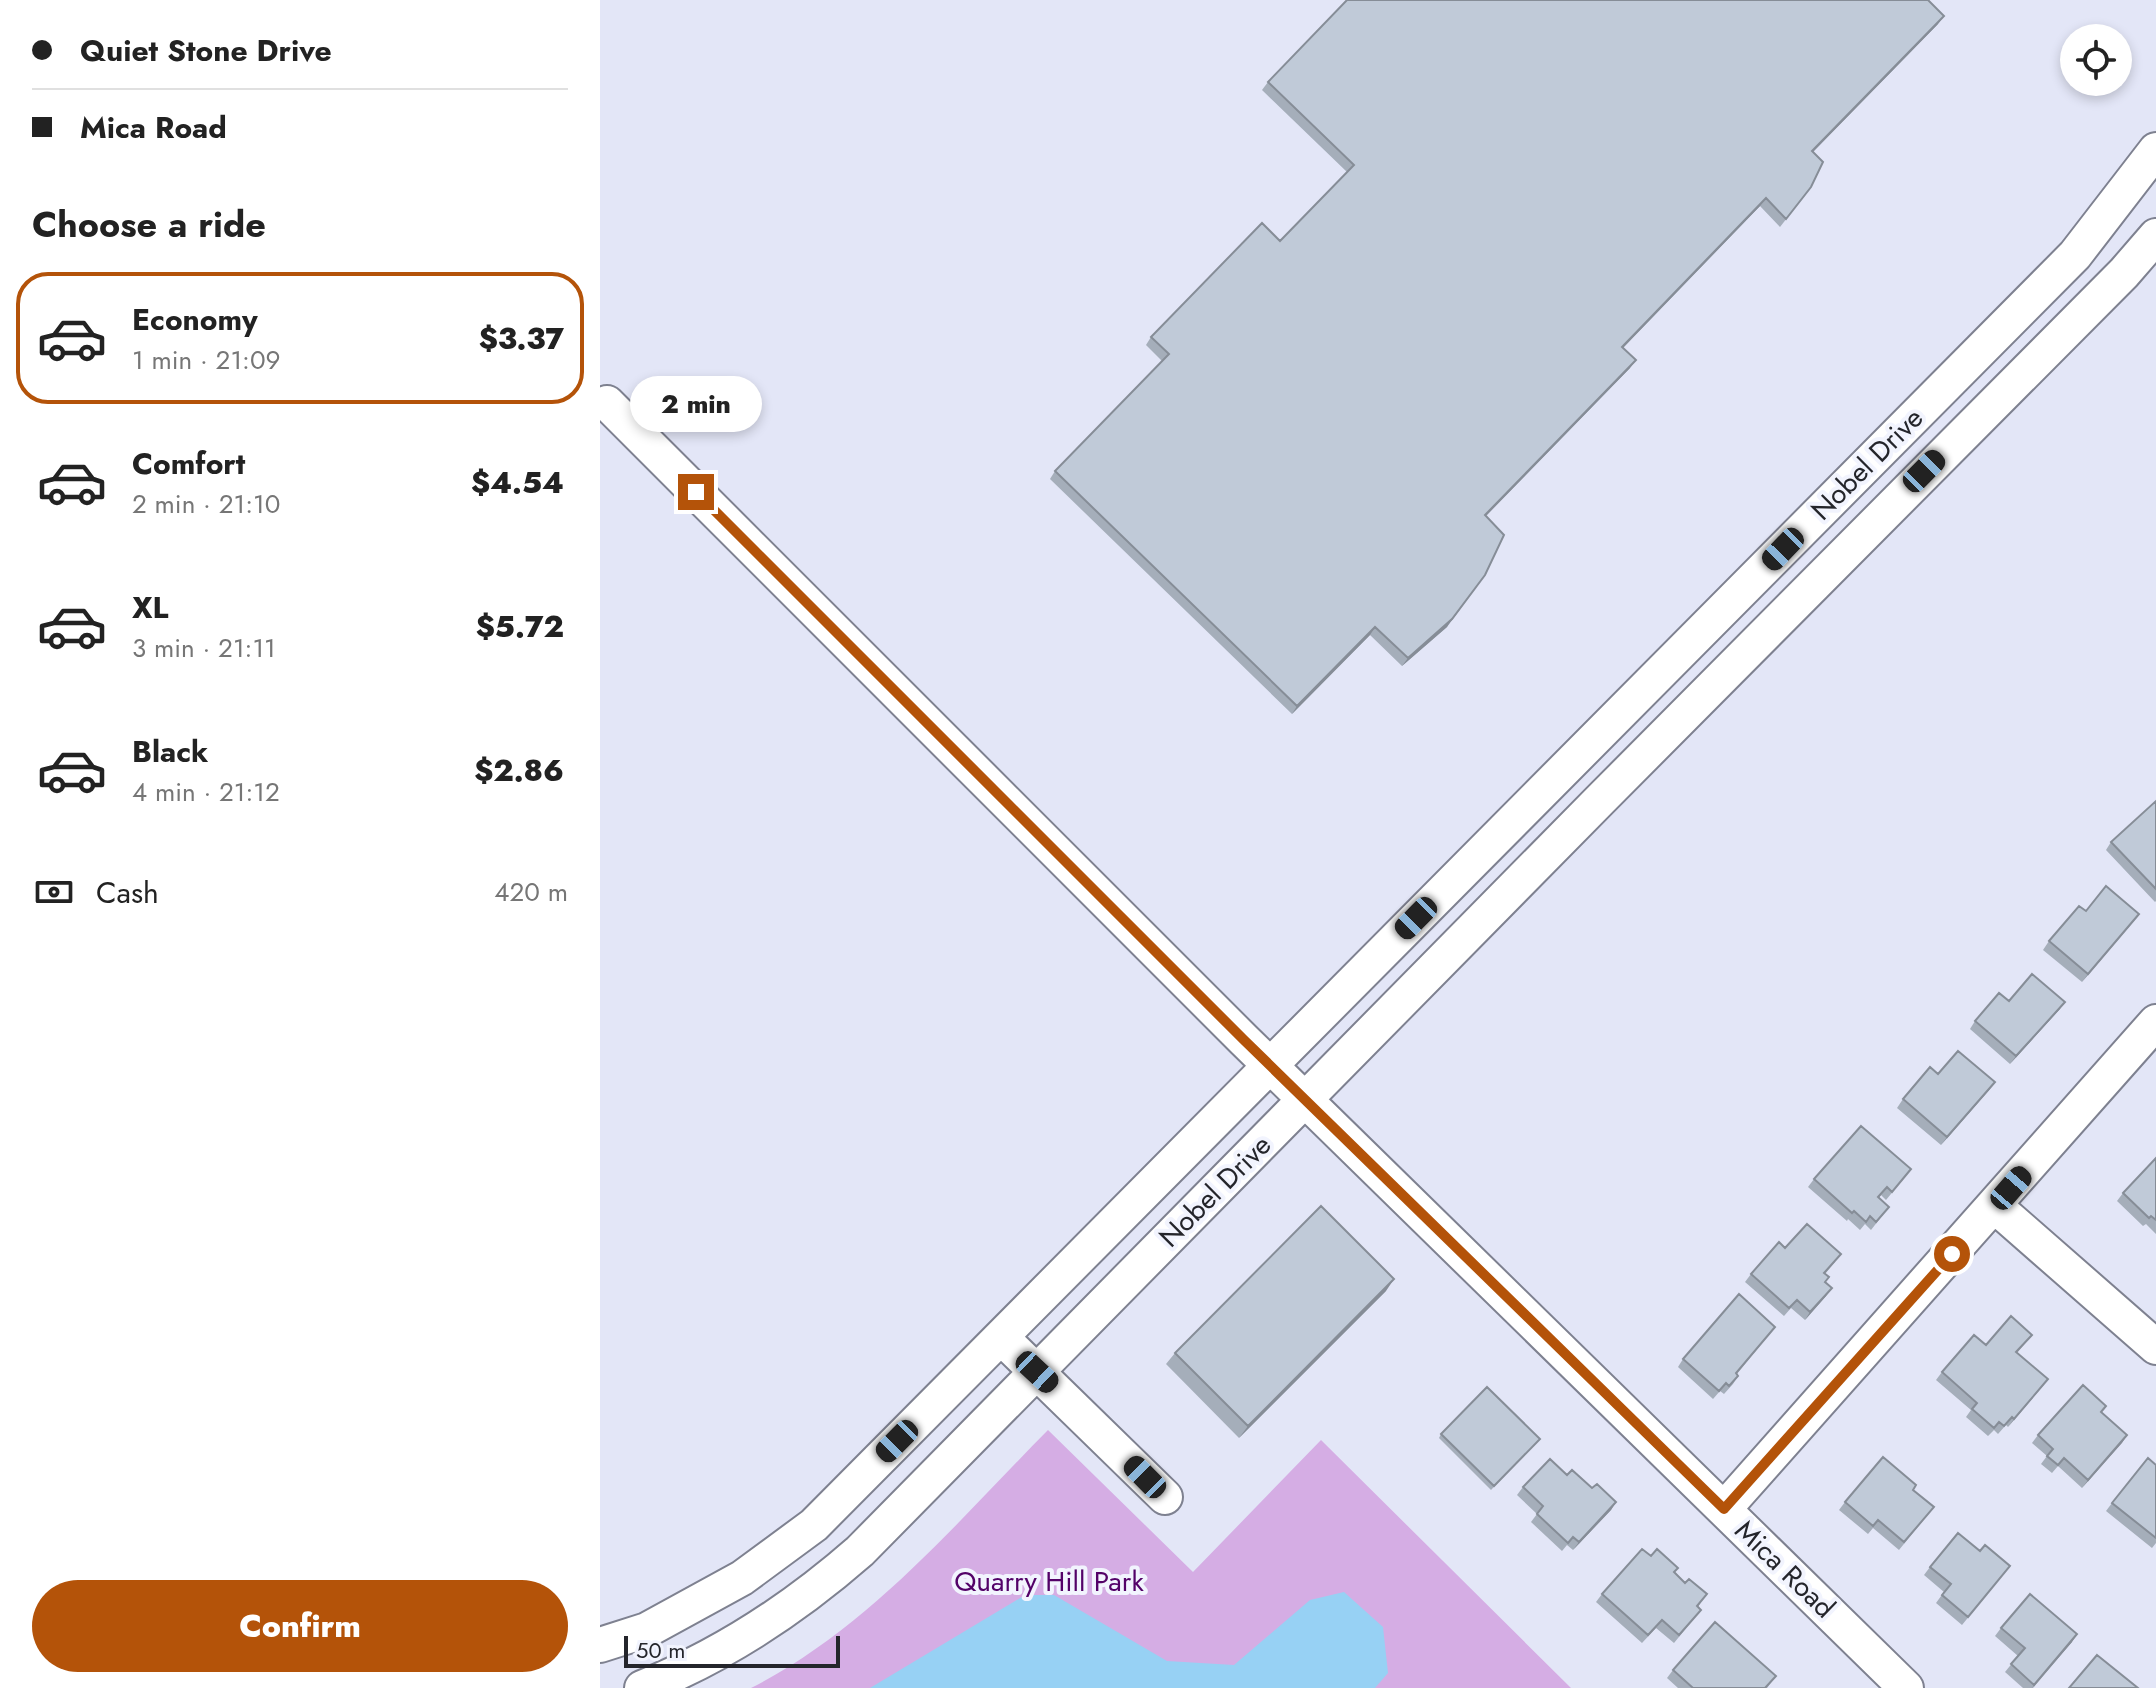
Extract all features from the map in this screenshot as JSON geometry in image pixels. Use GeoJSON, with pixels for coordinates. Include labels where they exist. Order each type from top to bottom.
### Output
{"type":"FeatureCollection","features":[{"type":"Feature","properties":{"kind":"street","name":"Nobel Drive"},"geometry":{"type":"LineString","coordinates":[[600,1645],[647,1630],[742,1578],[814,1525],[2075,255],[2156,150]]}},
{"type":"Feature","properties":{"kind":"street","name":"Nobel Drive"},"geometry":{"type":"LineString","coordinates":[[642,1688],[739,1641],[829,1578],[860,1551],[2124,273],[2156,236]]}},
{"type":"Feature","properties":{"kind":"street","name":"Mica Road"},"geometry":{"type":"LineString","coordinates":[[607,403],[1270,1065],[1906,1688]]}},
{"type":"Feature","properties":{"kind":"street"},"geometry":{"type":"LineString","coordinates":[[1566,768],[1599,801]]}},
{"type":"Feature","properties":{"kind":"street"},"geometry":{"type":"LineString","coordinates":[[1724,1509],[2156,1022]]}},
{"type":"Feature","properties":{"kind":"street"},"geometry":{"type":"LineString","coordinates":[[1995,1206],[2156,1347]]}},
{"type":"Feature","properties":{"kind":"street"},"geometry":{"type":"LineString","coordinates":[[1001,1337],[1165,1497]]}},
{"type":"Feature","properties":{"kind":"street"},"geometry":{"type":"LineString","coordinates":[[795,1540],[829,1578]]}},
{"type":"Feature","properties":{"kind":"green space","name":"Quarry Hill Park"},"geometry":{"type":"Polygon","coordinates":[[[1048,1430],[1193,1572],[1321,1440],[1571,1688],[751,1688],[794,1664],[873,1605],[945,1537],[1048,1430]]]}},
{"type":"Feature","properties":{"kind":"water"},"geometry":{"type":"Polygon","coordinates":[[[1344,1592],[1383,1627],[1388,1673],[1375,1688],[870,1688],[1025,1595],[1054,1595],[1167,1661],[1234,1665],[1310,1600],[1344,1592]]]}},
{"type":"Feature","properties":{"kind":"building"},"geometry":{"type":"Polygon","coordinates":[[[1347,0],[1928,0],[1944,16],[1812,151],[1823,162],[1811,187],[1786,219],[1766,198],[1622,347],[1636,360],[1485,515],[1504,535],[1485,575],[1452,619],[1408,658],[1375,627],[1297,706],[1055,471],[1169,354],[1151,337],[1262,223],[1280,241],[1354,165],[1268,82],[1347,0]]]}},
{"type":"Feature","properties":{"kind":"building"},"geometry":{"type":"Polygon","coordinates":[[[2156,801],[2156,889],[2111,842],[2156,801]]]}},
{"type":"Feature","properties":{"kind":"building"},"geometry":{"type":"Polygon","coordinates":[[[2106,886],[2139,914],[2088,974],[2049,941],[2079,906],[2086,911],[2106,886]]]}},
{"type":"Feature","properties":{"kind":"building"},"geometry":{"type":"Polygon","coordinates":[[[2032,974],[2065,1002],[2016,1056],[1975,1021],[1999,993],[2009,1001],[2032,974]]]}},
{"type":"Feature","properties":{"kind":"building"},"geometry":{"type":"Polygon","coordinates":[[[1958,1051],[1995,1082],[1947,1137],[1903,1099],[1930,1067],[1938,1074],[1958,1051]]]}},
{"type":"Feature","properties":{"kind":"building"},"geometry":{"type":"Polygon","coordinates":[[[1861,1126],[1911,1169],[1892,1192],[1887,1187],[1878,1197],[1889,1207],[1876,1222],[1870,1216],[1866,1222],[1854,1211],[1852,1213],[1814,1179],[1861,1126]]]}},
{"type":"Feature","properties":{"kind":"building"},"geometry":{"type":"Polygon","coordinates":[[[2156,1158],[2156,1220],[2151,1216],[2149,1218],[2123,1193],[2156,1158]]]}},
{"type":"Feature","properties":{"kind":"building"},"geometry":{"type":"Polygon","coordinates":[[[1321,1206],[1394,1279],[1248,1426],[1175,1353],[1321,1206]]]}},
{"type":"Feature","properties":{"kind":"building"},"geometry":{"type":"Polygon","coordinates":[[[1807,1224],[1841,1254],[1824,1273],[1829,1277],[1825,1282],[1832,1288],[1810,1312],[1797,1300],[1789,1308],[1751,1274],[1779,1242],[1785,1248],[1807,1224]]]}},
{"type":"Feature","properties":{"kind":"building"},"geometry":{"type":"Polygon","coordinates":[[[1739,1294],[1775,1327],[1736,1373],[1738,1376],[1719,1391],[1683,1359],[1739,1294]]]}},
{"type":"Feature","properties":{"kind":"building"},"geometry":{"type":"Polygon","coordinates":[[[2011,1316],[2032,1335],[2016,1352],[2048,1379],[2014,1419],[2012,1417],[2004,1426],[1999,1422],[1994,1428],[1972,1409],[1977,1403],[1942,1372],[1974,1335],[1986,1345],[2011,1316]]]}},
{"type":"Feature","properties":{"kind":"building"},"geometry":{"type":"Polygon","coordinates":[[[2083,1385],[2106,1406],[2101,1412],[2127,1435],[2088,1480],[2064,1458],[2058,1465],[2047,1456],[2053,1449],[2038,1435],[2083,1385]]]}},
{"type":"Feature","properties":{"kind":"building"},"geometry":{"type":"Polygon","coordinates":[[[1487,1387],[1540,1439],[1494,1486],[1441,1434],[1487,1387]]]}},
{"type":"Feature","properties":{"kind":"building"},"geometry":{"type":"Polygon","coordinates":[[[1883,1457],[1916,1485],[1913,1490],[1934,1507],[1904,1542],[1878,1520],[1873,1526],[1845,1502],[1883,1457]]]}},
{"type":"Feature","properties":{"kind":"building"},"geometry":{"type":"Polygon","coordinates":[[[2148,1458],[2156,1465],[2156,1538],[2112,1503],[2148,1458]]]}},
{"type":"Feature","properties":{"kind":"building"},"geometry":{"type":"Polygon","coordinates":[[[1550,1459],[1567,1475],[1572,1470],[1592,1488],[1597,1484],[1616,1502],[1579,1542],[1573,1537],[1568,1543],[1537,1514],[1543,1506],[1523,1487],[1550,1459]]]}},
{"type":"Feature","properties":{"kind":"building"},"geometry":{"type":"Polygon","coordinates":[[[1958,1533],[1980,1551],[1985,1545],[2010,1566],[1968,1617],[1942,1595],[1951,1584],[1930,1567],[1958,1533]]]}},
{"type":"Feature","properties":{"kind":"building"},"geometry":{"type":"Polygon","coordinates":[[[1642,1549],[1651,1556],[1657,1549],[1678,1568],[1674,1572],[1685,1583],[1689,1579],[1707,1594],[1697,1606],[1701,1610],[1679,1635],[1662,1620],[1648,1635],[1602,1594],[1642,1549]]]}},
{"type":"Feature","properties":{"kind":"building"},"geometry":{"type":"Polygon","coordinates":[[[2030,1594],[2077,1634],[2034,1685],[2011,1664],[2025,1648],[2001,1628],[2030,1594]]]}},
{"type":"Feature","properties":{"kind":"building"},"geometry":{"type":"Polygon","coordinates":[[[1715,1622],[1776,1676],[1765,1688],[1693,1688],[1673,1670],[1715,1622]]]}},
{"type":"Feature","properties":{"kind":"building"},"geometry":{"type":"Polygon","coordinates":[[[2097,1655],[2138,1688],[2069,1688],[2097,1655]]]}},
{"type":"Feature","properties":{"kind":"route"},"geometry":{"type":"LineString","coordinates":[[696,492],[1244,1040],[1724,1509],[1952,1254]]}}]}
